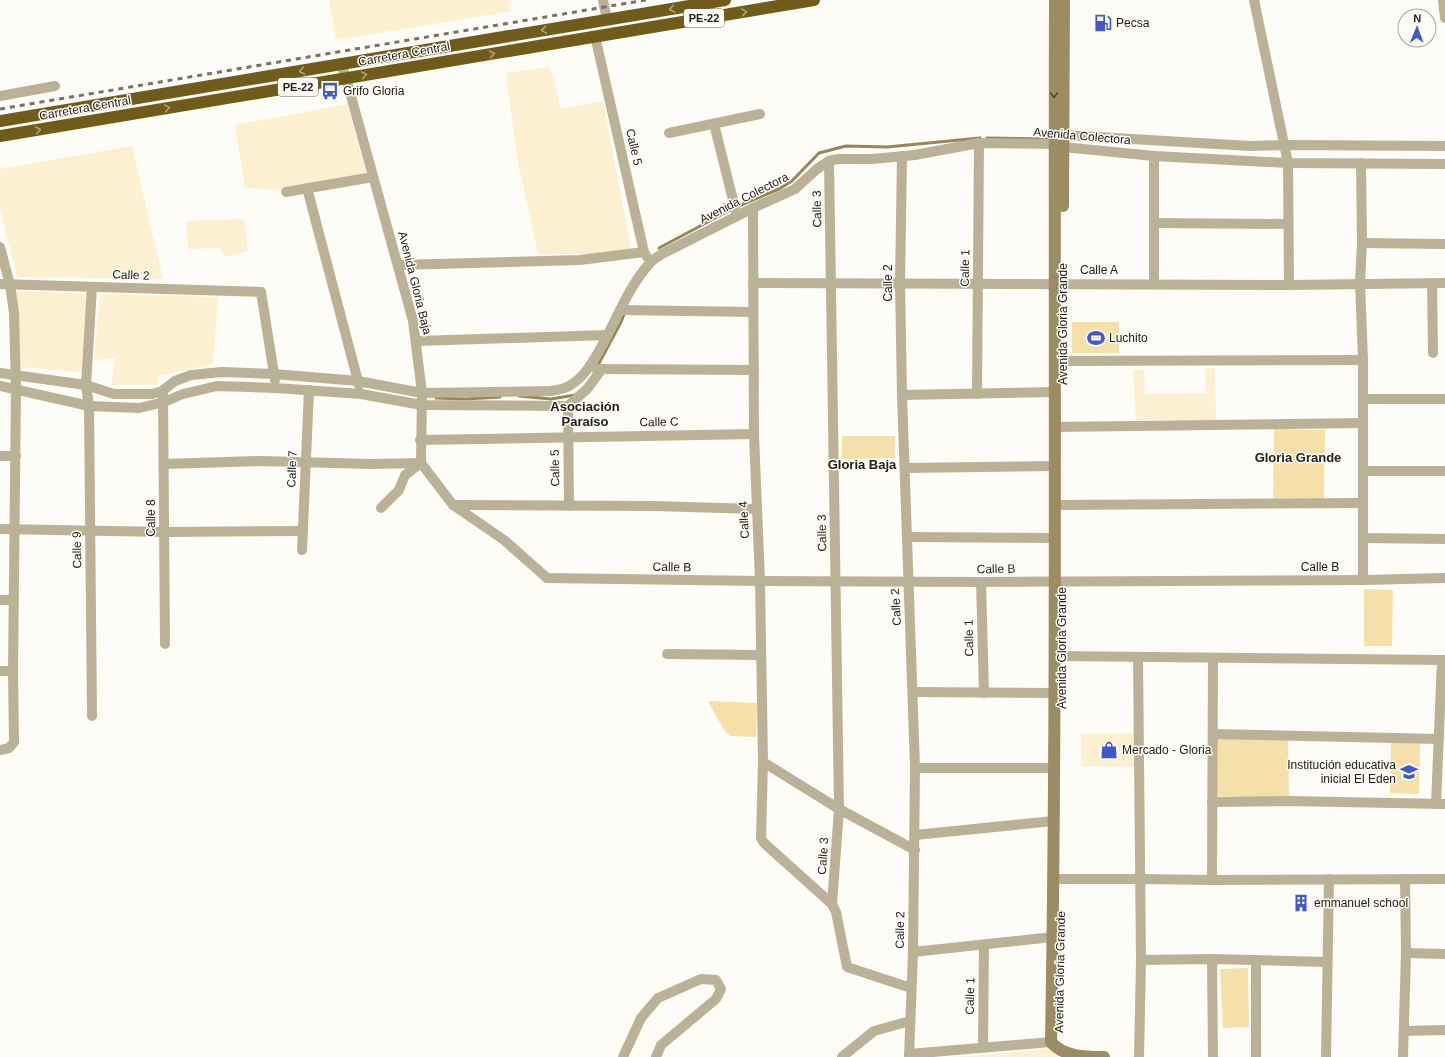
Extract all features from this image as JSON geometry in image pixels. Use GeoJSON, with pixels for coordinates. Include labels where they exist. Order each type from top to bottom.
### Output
{"type":"FeatureCollection","features":[{"type":"Feature","properties":{"kind":"highway","name":"Carretera Central"},"geometry":{"type":"LineString","coordinates":[[0,121],[725,0]]}},
{"type":"Feature","properties":{"kind":"highway","name":"Carretera Central"},"geometry":{"type":"LineString","coordinates":[[0,136],[814,0]]}},
{"type":"Feature","properties":{"kind":"street"},"geometry":{"type":"LineString","coordinates":[[603,0],[607,20]]}},
{"type":"Feature","properties":{"kind":"street","name":"Avenida Gloria Grande"},"geometry":{"type":"LineString","coordinates":[[1055,0],[1060,142]]}},
{"type":"Feature","properties":{"kind":"street","name":"Avenida Gloria Grande"},"geometry":{"type":"LineString","coordinates":[[1063,1053],[1051,1042],[1056,937],[1058,581],[1062,505],[1058,427],[1054,392],[1059,283],[1060,142],[1064,0]]}},
{"type":"Feature","properties":{"kind":"street"},"geometry":{"type":"LineString","coordinates":[[1254,0],[1288,163],[1289,285]]}},
{"type":"Feature","properties":{"kind":"street"},"geometry":{"type":"LineString","coordinates":[[1443,0],[1445,18]]}},
{"type":"Feature","properties":{"kind":"street","name":"Calle 5"},"geometry":{"type":"LineString","coordinates":[[595,36],[644,252],[651,262]]}},
{"type":"Feature","properties":{"kind":"street","name":"Avenida Gloria Baja"},"geometry":{"type":"LineString","coordinates":[[341,64],[413,320],[417,341],[422,393],[420,440],[421,464]]}},
{"type":"Feature","properties":{"kind":"street"},"geometry":{"type":"LineString","coordinates":[[0,96],[55,86]]}},
{"type":"Feature","properties":{"kind":"street"},"geometry":{"type":"LineString","coordinates":[[669,133],[760,114]]}},
{"type":"Feature","properties":{"kind":"street"},"geometry":{"type":"LineString","coordinates":[[714,124],[737,216]]}},
{"type":"Feature","properties":{"kind":"street","name":"Avenida Colectora"},"geometry":{"type":"LineString","coordinates":[[1060,142],[1154,156],[1288,163],[1445,164]]}},
{"type":"Feature","properties":{"kind":"street","name":"Avenida Colectora"},"geometry":{"type":"LineString","coordinates":[[162,391],[175,381],[191,375],[222,372],[274,374],[358,381],[422,393],[551,391],[568,388],[588,369],[637,280],[651,262],[662,254],[794,189],[817,169],[829,161],[838,159],[902,156],[979,143],[1060,142],[1250,146],[1445,146]]}},
{"type":"Feature","properties":{"kind":"street","name":"Calle 1"},"geometry":{"type":"LineString","coordinates":[[977,394],[979,143]]}},
{"type":"Feature","properties":{"kind":"street","name":"Calle 2"},"geometry":{"type":"LineString","coordinates":[[902,156],[900,284],[902,395],[915,768],[913,952],[909,1056]]}},
{"type":"Feature","properties":{"kind":"street"},"geometry":{"type":"LineString","coordinates":[[1154,156],[1154,284]]}},
{"type":"Feature","properties":{"kind":"street","name":"Calle 3"},"geometry":{"type":"LineString","coordinates":[[829,161],[839,809],[832,904]]}},
{"type":"Feature","properties":{"kind":"street"},"geometry":{"type":"LineString","coordinates":[[1361,163],[1362,243],[1360,283],[1363,360],[1363,580]]}},
{"type":"Feature","properties":{"kind":"street"},"geometry":{"type":"LineString","coordinates":[[286,192],[373,177]]}},
{"type":"Feature","properties":{"kind":"street"},"geometry":{"type":"LineString","coordinates":[[307,188],[361,394]]}},
{"type":"Feature","properties":{"kind":"street","name":"Calle 4"},"geometry":{"type":"LineString","coordinates":[[753,208],[754,434],[760,582],[760,655],[763,762],[761,838],[764,844],[832,904]]}},
{"type":"Feature","properties":{"kind":"street"},"geometry":{"type":"LineString","coordinates":[[1154,223],[1288,224]]}},
{"type":"Feature","properties":{"kind":"street"},"geometry":{"type":"LineString","coordinates":[[1362,243],[1445,244]]}},
{"type":"Feature","properties":{"kind":"street"},"geometry":{"type":"LineString","coordinates":[[0,247],[5,284],[14,313],[16,389],[13,671],[14,742],[5,749]]}},
{"type":"Feature","properties":{"kind":"street"},"geometry":{"type":"LineString","coordinates":[[398,265],[580,260],[644,252]]}},
{"type":"Feature","properties":{"kind":"street","name":"Calle A"},"geometry":{"type":"LineString","coordinates":[[753,283],[1289,285],[1445,283]]}},
{"type":"Feature","properties":{"kind":"street","name":"Avenida Gloria Grande"},"geometry":{"type":"LineString","coordinates":[[1058,581],[1055,538],[1054,466],[1062,362],[1059,283]]}},
{"type":"Feature","properties":{"kind":"street"},"geometry":{"type":"LineString","coordinates":[[1432,283],[1433,353]]}},
{"type":"Feature","properties":{"kind":"street","name":"Calle 2"},"geometry":{"type":"LineString","coordinates":[[5,284],[261,292],[274,374]]}},
{"type":"Feature","properties":{"kind":"street","name":"Calle 9"},"geometry":{"type":"LineString","coordinates":[[92,287],[86,385],[89,406],[92,716]]}},
{"type":"Feature","properties":{"kind":"street"},"geometry":{"type":"LineString","coordinates":[[620,310],[753,312]]}},
{"type":"Feature","properties":{"kind":"street"},"geometry":{"type":"LineString","coordinates":[[417,341],[608,335]]}},
{"type":"Feature","properties":{"kind":"street"},"geometry":{"type":"LineString","coordinates":[[1062,362],[1363,360]]}},
{"type":"Feature","properties":{"kind":"street"},"geometry":{"type":"LineString","coordinates":[[588,369],[754,370]]}},
{"type":"Feature","properties":{"kind":"street"},"geometry":{"type":"LineString","coordinates":[[0,386],[89,406],[139,408],[164,402],[183,394],[217,386],[276,388],[361,394],[422,405],[568,406],[587,389],[602,369]]}},
{"type":"Feature","properties":{"kind":"street"},"geometry":{"type":"LineString","coordinates":[[0,373],[86,385],[114,394],[152,394],[162,391]]}},
{"type":"Feature","properties":{"kind":"street"},"geometry":{"type":"LineString","coordinates":[[274,374],[276,388]]}},
{"type":"Feature","properties":{"kind":"street","name":"Calle 7"},"geometry":{"type":"LineString","coordinates":[[302,550],[309,390]]}},
{"type":"Feature","properties":{"kind":"street","name":"Calle 8"},"geometry":{"type":"LineString","coordinates":[[162,391],[164,402],[165,644]]}},
{"type":"Feature","properties":{"kind":"street"},"geometry":{"type":"LineString","coordinates":[[902,395],[1054,392]]}},
{"type":"Feature","properties":{"kind":"street"},"geometry":{"type":"LineString","coordinates":[[1363,399],[1445,399]]}},
{"type":"Feature","properties":{"kind":"street","name":"Calle 5"},"geometry":{"type":"LineString","coordinates":[[568,406],[568,506]]}},
{"type":"Feature","properties":{"kind":"street"},"geometry":{"type":"LineString","coordinates":[[1058,427],[1363,423]]}},
{"type":"Feature","properties":{"kind":"street","name":"Calle C"},"geometry":{"type":"LineString","coordinates":[[420,440],[754,434]]}},
{"type":"Feature","properties":{"kind":"street"},"geometry":{"type":"LineString","coordinates":[[0,456],[16,456]]}},
{"type":"Feature","properties":{"kind":"street"},"geometry":{"type":"LineString","coordinates":[[164,464],[260,461],[421,464]]}},
{"type":"Feature","properties":{"kind":"street"},"geometry":{"type":"LineString","coordinates":[[421,464],[453,505],[654,506],[756,509]]}},
{"type":"Feature","properties":{"kind":"street"},"geometry":{"type":"LineString","coordinates":[[382,508],[399,490],[405,476],[421,464]]}},
{"type":"Feature","properties":{"kind":"street"},"geometry":{"type":"LineString","coordinates":[[905,468],[1054,466]]}},
{"type":"Feature","properties":{"kind":"street"},"geometry":{"type":"LineString","coordinates":[[1363,471],[1445,471]]}},
{"type":"Feature","properties":{"kind":"street"},"geometry":{"type":"LineString","coordinates":[[1062,505],[1363,504]]}},
{"type":"Feature","properties":{"kind":"street","name":"Calle B"},"geometry":{"type":"LineString","coordinates":[[453,505],[504,540],[547,578],[760,582],[1363,580],[1445,578]]}},
{"type":"Feature","properties":{"kind":"street"},"geometry":{"type":"LineString","coordinates":[[0,529],[165,532],[303,531]]}},
{"type":"Feature","properties":{"kind":"street"},"geometry":{"type":"LineString","coordinates":[[907,537],[1055,538]]}},
{"type":"Feature","properties":{"kind":"street"},"geometry":{"type":"LineString","coordinates":[[1363,538],[1445,539]]}},
{"type":"Feature","properties":{"kind":"street","name":"Calle 1"},"geometry":{"type":"LineString","coordinates":[[981,582],[984,693]]}},
{"type":"Feature","properties":{"kind":"street"},"geometry":{"type":"LineString","coordinates":[[0,600],[14,600]]}},
{"type":"Feature","properties":{"kind":"street"},"geometry":{"type":"LineString","coordinates":[[667,654],[760,655]]}},
{"type":"Feature","properties":{"kind":"street"},"geometry":{"type":"LineString","coordinates":[[1058,656],[1444,660],[1439,739],[1441,804],[1287,801],[1212,802]]}},
{"type":"Feature","properties":{"kind":"street","name":"Avenida Gloria Grande"},"geometry":{"type":"LineString","coordinates":[[1057,879],[1054,821],[1054,768],[1055,693],[1058,656]]}},
{"type":"Feature","properties":{"kind":"street"},"geometry":{"type":"LineString","coordinates":[[1138,657],[1141,960],[1139,1057]]}},
{"type":"Feature","properties":{"kind":"street"},"geometry":{"type":"LineString","coordinates":[[1212,880],[1213,658]]}},
{"type":"Feature","properties":{"kind":"street"},"geometry":{"type":"LineString","coordinates":[[0,671],[13,671]]}},
{"type":"Feature","properties":{"kind":"street"},"geometry":{"type":"LineString","coordinates":[[913,692],[1055,693]]}},
{"type":"Feature","properties":{"kind":"street"},"geometry":{"type":"LineString","coordinates":[[1213,734],[1439,739]]}},
{"type":"Feature","properties":{"kind":"street"},"geometry":{"type":"LineString","coordinates":[[763,762],[839,809],[915,850]]}},
{"type":"Feature","properties":{"kind":"street"},"geometry":{"type":"LineString","coordinates":[[915,768],[1054,768]]}},
{"type":"Feature","properties":{"kind":"street"},"geometry":{"type":"LineString","coordinates":[[915,835],[1054,821]]}},
{"type":"Feature","properties":{"kind":"street"},"geometry":{"type":"LineString","coordinates":[[1057,879],[1445,879]]}},
{"type":"Feature","properties":{"kind":"street"},"geometry":{"type":"LineString","coordinates":[[1326,1057],[1329,879]]}},
{"type":"Feature","properties":{"kind":"street"},"geometry":{"type":"LineString","coordinates":[[1403,1057],[1406,953],[1405,879]]}},
{"type":"Feature","properties":{"kind":"street"},"geometry":{"type":"LineString","coordinates":[[832,904],[836,912],[847,968],[911,988]]}},
{"type":"Feature","properties":{"kind":"street"},"geometry":{"type":"LineString","coordinates":[[913,952],[1056,937]]}},
{"type":"Feature","properties":{"kind":"street","name":"Avenida Gloria Grande"},"geometry":{"type":"LineString","coordinates":[[1056,937],[1059,1038],[1063,1053]]}},
{"type":"Feature","properties":{"kind":"street","name":"Calle 1"},"geometry":{"type":"LineString","coordinates":[[983,1047],[984,945]]}},
{"type":"Feature","properties":{"kind":"street"},"geometry":{"type":"LineString","coordinates":[[1406,953],[1445,954]]}},
{"type":"Feature","properties":{"kind":"street"},"geometry":{"type":"LineString","coordinates":[[1141,960],[1212,959],[1327,962]]}},
{"type":"Feature","properties":{"kind":"street"},"geometry":{"type":"LineString","coordinates":[[1212,959],[1213,1057]]}},
{"type":"Feature","properties":{"kind":"street"},"geometry":{"type":"LineString","coordinates":[[1256,960],[1256,1057]]}},
{"type":"Feature","properties":{"kind":"street"},"geometry":{"type":"LineString","coordinates":[[623,1057],[641,1018],[658,998],[701,978],[716,980],[721,989],[716,999],[661,1045],[656,1057]]}},
{"type":"Feature","properties":{"kind":"street"},"geometry":{"type":"LineString","coordinates":[[842,1057],[874,1031],[910,1021]]}},
{"type":"Feature","properties":{"kind":"street"},"geometry":{"type":"LineString","coordinates":[[1404,1031],[1445,1030]]}},
{"type":"Feature","properties":{"kind":"street"},"geometry":{"type":"LineString","coordinates":[[909,1056],[983,1047],[1051,1042]]}},
{"type":"Feature","properties":{"kind":"street"},"geometry":{"type":"LineString","coordinates":[[1063,1053],[1080,1056],[1104,1057]]}},
{"type":"Feature","properties":{"kind":"shaded area"},"geometry":{"type":"Polygon","coordinates":[[[329,0],[509,0],[511,11],[336,40],[329,0]]]}},
{"type":"Feature","properties":{"kind":"shaded area"},"geometry":{"type":"Polygon","coordinates":[[[550,67],[561,109],[603,101],[632,254],[538,254],[517,157],[506,73],[550,67]]]}},
{"type":"Feature","properties":{"kind":"shaded area"},"geometry":{"type":"Polygon","coordinates":[[[347,104],[367,177],[276,190],[245,188],[235,125],[347,104]]]}},
{"type":"Feature","properties":{"kind":"shaded area"},"geometry":{"type":"Polygon","coordinates":[[[132,146],[163,279],[17,277],[0,210],[0,169],[132,146]]]}},
{"type":"Feature","properties":{"kind":"shaded area"},"geometry":{"type":"Polygon","coordinates":[[[244,219],[248,251],[224,257],[221,248],[188,249],[186,221],[244,219]]]}},
{"type":"Feature","properties":{"kind":"shaded area"},"geometry":{"type":"Polygon","coordinates":[[[15,291],[91,294],[85,373],[21,367],[15,291]]]}},
{"type":"Feature","properties":{"kind":"shaded area"},"geometry":{"type":"Polygon","coordinates":[[[100,294],[218,297],[213,364],[158,376],[157,385],[111,385],[115,358],[94,360],[100,294]]]}},
{"type":"Feature","properties":{"kind":"shaded area","name":"Luchito"},"geometry":{"type":"Polygon","coordinates":[[[1072,322],[1119,322],[1119,353],[1072,353],[1072,322]]]}},
{"type":"Feature","properties":{"kind":"shaded area"},"geometry":{"type":"Polygon","coordinates":[[[1205,368],[1215,368],[1216,420],[1136,420],[1133,370],[1144,370],[1145,394],[1206,393],[1205,368]]]}},
{"type":"Feature","properties":{"kind":"shaded area"},"geometry":{"type":"Polygon","coordinates":[[[1274,429],[1325,430],[1324,499],[1273,498],[1274,429]]]}},
{"type":"Feature","properties":{"kind":"shaded area"},"geometry":{"type":"Polygon","coordinates":[[[842,436],[895,436],[895,458],[842,459],[842,436]]]}},
{"type":"Feature","properties":{"kind":"shaded area"},"geometry":{"type":"Polygon","coordinates":[[[1364,589],[1393,590],[1392,646],[1364,646],[1364,589]]]}},
{"type":"Feature","properties":{"kind":"shaded area"},"geometry":{"type":"Polygon","coordinates":[[[708,701],[757,703],[756,737],[730,736],[724,730],[708,701]]]}},
{"type":"Feature","properties":{"kind":"shaded area","name":"Mercado - Gloria"},"geometry":{"type":"Polygon","coordinates":[[[1137,733],[1137,767],[1081,766],[1081,734],[1137,733]]]}},
{"type":"Feature","properties":{"kind":"shaded area"},"geometry":{"type":"Polygon","coordinates":[[[1215,737],[1288,738],[1289,798],[1215,796],[1215,737]]]}},
{"type":"Feature","properties":{"kind":"shaded area"},"geometry":{"type":"Polygon","coordinates":[[[1391,742],[1420,743],[1419,794],[1390,793],[1391,742]]]}},
{"type":"Feature","properties":{"kind":"shaded area"},"geometry":{"type":"Polygon","coordinates":[[[1248,968],[1249,1027],[1223,1028],[1220,969],[1248,968]]]}},
{"type":"Feature","properties":{"kind":"shaded area"},"geometry":{"type":"Polygon","coordinates":[[[1051,1049],[1058,1057],[954,1057],[1051,1049]]]}},
{"type":"Feature","properties":{"kind":"waterway"},"geometry":{"type":"LineString","coordinates":[[659,248],[734,208],[779,189],[792,181],[819,153],[846,146],[887,147],[980,138]]}},
{"type":"Feature","properties":{"kind":"waterway"},"geometry":{"type":"LineString","coordinates":[[987,138],[1052,139]]}},
{"type":"Feature","properties":{"kind":"waterway"},"geometry":{"type":"LineString","coordinates":[[597,367],[625,312]]}},
{"type":"Feature","properties":{"kind":"waterway"},"geometry":{"type":"LineString","coordinates":[[519,396],[551,399],[575,395]]}},
{"type":"Feature","properties":{"kind":"waterway"},"geometry":{"type":"LineString","coordinates":[[436,398],[466,399],[500,397]]}},
{"type":"Feature","properties":{"kind":"railway"},"geometry":{"type":"LineString","coordinates":[[0,109],[646,0]]}},
{"type":"Feature","properties":{"kind":"place","name":"Pecsa"},"geometry":{"type":"Point","coordinates":[1103,23]}},
{"type":"Feature","properties":{"kind":"place","name":"Grifo Gloria"},"geometry":{"type":"Point","coordinates":[330,91]}},
{"type":"Feature","properties":{"kind":"place","name":"Luchito"},"geometry":{"type":"Point","coordinates":[1096,338]}},
{"type":"Feature","properties":{"kind":"place","name":"Mercado - Gloria"},"geometry":{"type":"Point","coordinates":[1109,750]}},
{"type":"Feature","properties":{"kind":"place","name":"Institución educativa inicial El Eden"},"geometry":{"type":"Point","coordinates":[1409,772]}},
{"type":"Feature","properties":{"kind":"place","name":"emmanuel school"},"geometry":{"type":"Point","coordinates":[1301,903]}},
{"type":"Feature","properties":{"kind":"district","name":"Asociación Paraíso"},"geometry":{"type":"Point","coordinates":[585,414]}},
{"type":"Feature","properties":{"kind":"district","name":"Gloria Grande"},"geometry":{"type":"Point","coordinates":[1298,457]}},
{"type":"Feature","properties":{"kind":"district","name":"Gloria Baja"},"geometry":{"type":"Point","coordinates":[862,464]}}]}
